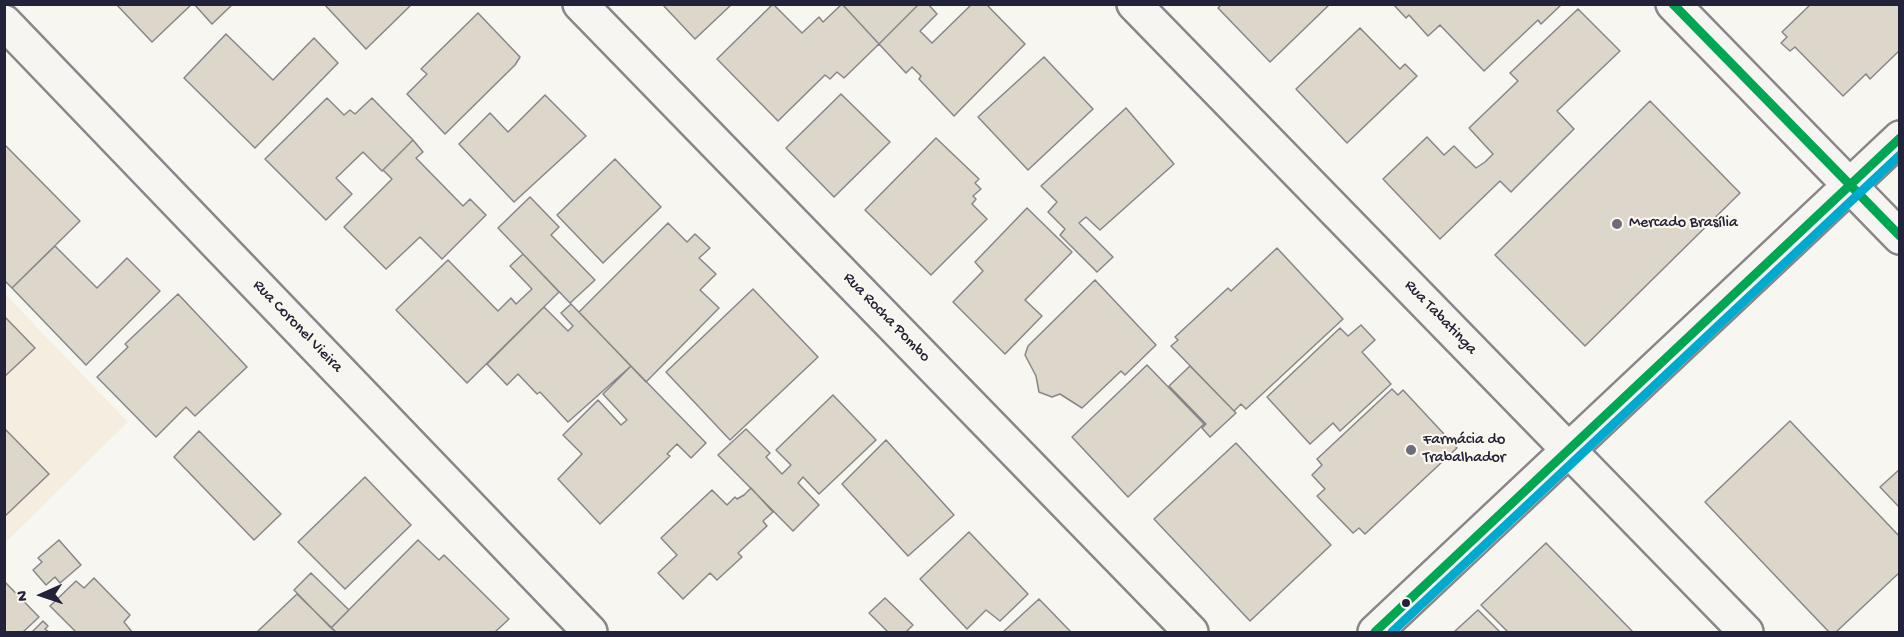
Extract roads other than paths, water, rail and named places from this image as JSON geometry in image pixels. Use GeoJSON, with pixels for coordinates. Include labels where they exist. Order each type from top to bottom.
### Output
{"type":"FeatureCollection","features":[{"type":"Feature","properties":{"kind":"street","name":"Rua Rocha Pombo"},"geometry":{"type":"LineString","coordinates":[[580,4],[1191,633]]}},
{"type":"Feature","properties":{"kind":"street","name":"Rua Tabatinga"},"geometry":{"type":"LineString","coordinates":[[1134,4],[1746,633]]}},
{"type":"Feature","properties":{"kind":"street"},"geometry":{"type":"LineString","coordinates":[[1673,4],[1899,237]]}},
{"type":"Feature","properties":{"kind":"street","name":"Rua Coronel Vieira"},"geometry":{"type":"LineString","coordinates":[[4,22],[590,633]]}},
{"type":"Feature","properties":{"kind":"street"},"geometry":{"type":"LineString","coordinates":[[1375,633],[1899,138]]}},
{"type":"Feature","properties":{"kind":"place","name":"Mercado Brasília"},"geometry":{"type":"Point","coordinates":[1617,224]}},
{"type":"Feature","properties":{"kind":"place","name":"Farmácia do Trabalhador"},"geometry":{"type":"Point","coordinates":[1411,450]}}]}
